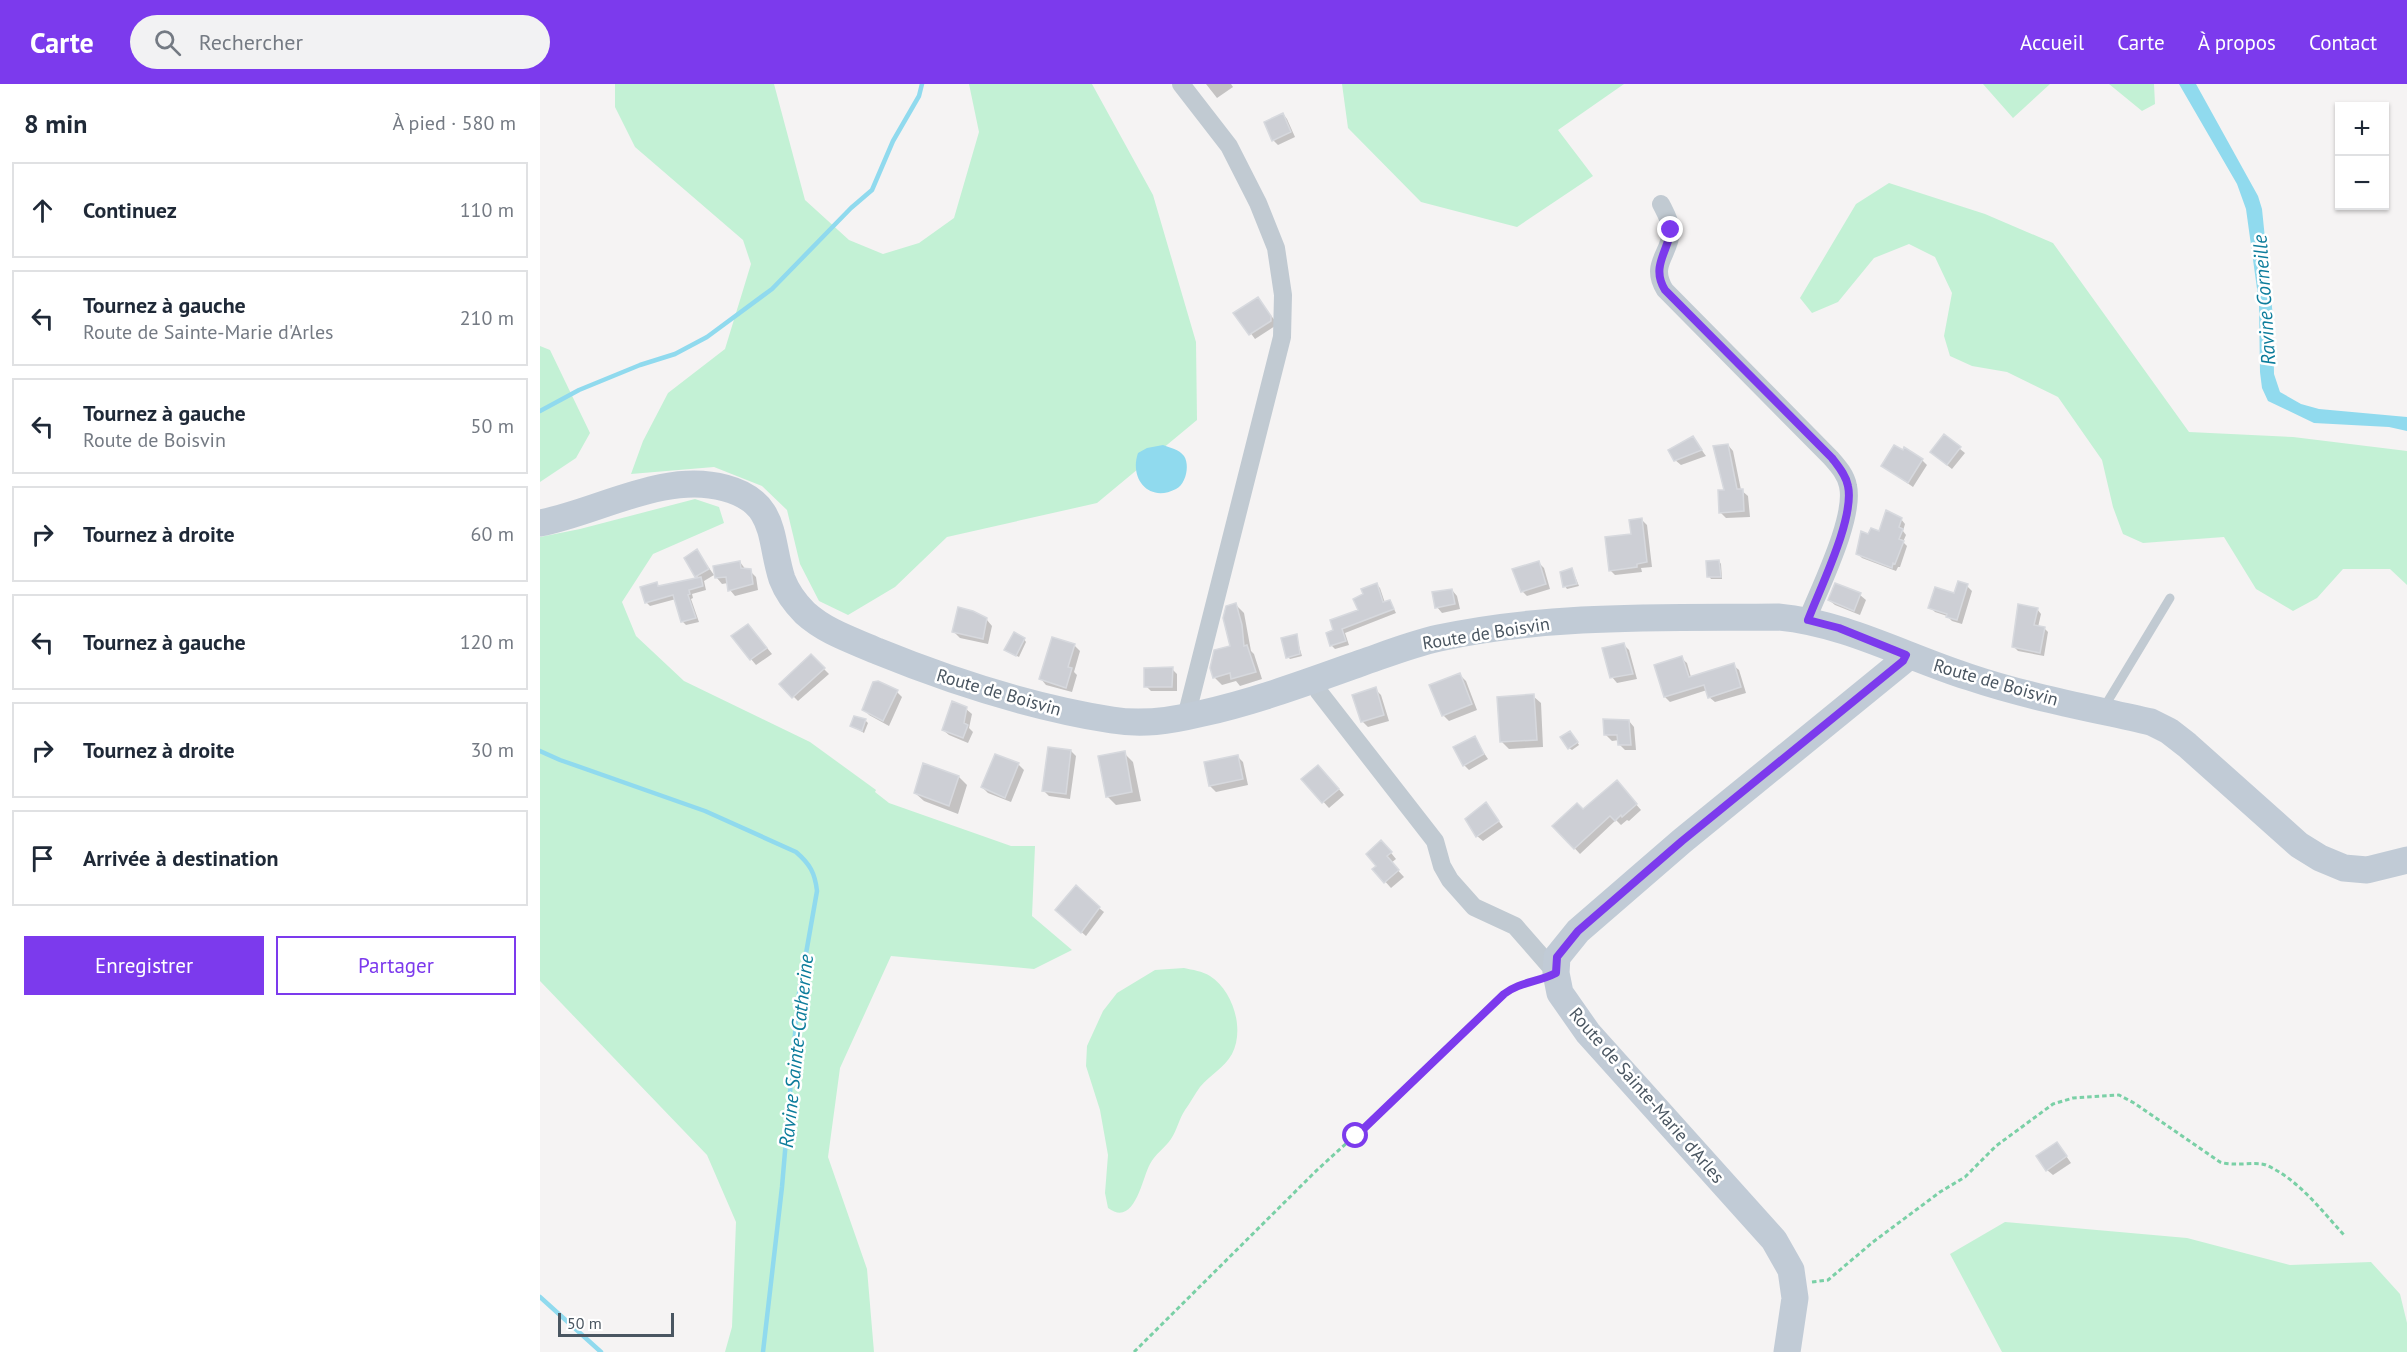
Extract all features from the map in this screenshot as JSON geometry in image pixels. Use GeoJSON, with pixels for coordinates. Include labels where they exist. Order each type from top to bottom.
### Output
{"type":"FeatureCollection","features":[{"type":"Feature","properties":{"kind":"main road","name":"Route de Boisvin"},"geometry":{"type":"LineString","coordinates":[[540,523],[651,491],[697,485],[728,489],[755,503],[764,514],[771,528],[782,578],[796,602],[816,622],[839,636],[925,671],[1029,703],[1114,721],[1144,723],[1224,709],[1432,639],[1517,625],[1569,620],[1767,617],[1808,620],[1839,628],[1971,678],[2151,722],[2169,731],[2299,845],[2320,858],[2344,868],[2367,870],[2407,860]]}},
{"type":"Feature","properties":{"kind":"main road"},"geometry":{"type":"LineString","coordinates":[[1556,973],[1557,957],[1578,931],[1691,833],[1903,661],[1906,655]]}},
{"type":"Feature","properties":{"kind":"main road","name":"Route de Sainte-Marie d'Arles"},"geometry":{"type":"LineString","coordinates":[[1556,973],[1560,993],[1588,1033],[1774,1240],[1791,1270],[1795,1298],[1787,1352]]}},
{"type":"Feature","properties":{"kind":"street"},"geometry":{"type":"LineString","coordinates":[[1181,84],[1229,146],[1258,203],[1276,248],[1283,295],[1282,336],[1186,717]]}},
{"type":"Feature","properties":{"kind":"street"},"geometry":{"type":"LineString","coordinates":[[1661,204],[1671,230],[1658,269],[1658,276],[1665,290],[1832,458],[1844,474],[1848,486],[1849,502],[1845,522],[1808,620]]}},
{"type":"Feature","properties":{"kind":"street"},"geometry":{"type":"LineString","coordinates":[[1314,679],[1319,692],[1435,841],[1442,866],[1450,880],[1474,907],[1515,926],[1556,973]]}},
{"type":"Feature","properties":{"kind":"lane"},"geometry":{"type":"LineString","coordinates":[[2102,711],[2170,598]]}},
{"type":"Feature","properties":{"kind":"path"},"geometry":{"type":"LineString","coordinates":[[1134,1352],[1309,1178],[1406,1089],[1504,994],[1519,985],[1542,980],[1556,973]]}},
{"type":"Feature","properties":{"kind":"path"},"geometry":{"type":"LineString","coordinates":[[1792,1281],[1820,1283],[1828,1280],[1902,1220],[1965,1177],[2005,1138],[2053,1104],[2073,1098],[2119,1095],[2220,1162],[2231,1166],[2265,1164],[2299,1187],[2344,1235]]}},
{"type":"Feature","properties":{"kind":"green space"},"geometry":{"type":"Polygon","coordinates":[[[615,84],[774,84],[805,200],[849,240],[883,254],[919,243],[954,218],[979,132],[969,84],[1092,84],[1153,195],[1196,342],[1197,420],[1097,503],[947,537],[895,587],[848,615],[819,601],[800,564],[787,510],[762,486],[714,467],[631,474],[643,441],[668,393],[725,349],[751,264],[743,240],[635,147],[615,107],[615,84]]]}},
{"type":"Feature","properties":{"kind":"green space"},"geometry":{"type":"Polygon","coordinates":[[[1342,84],[1624,84],[1558,130],[1593,176],[1517,227],[1421,202],[1348,128],[1342,84]]]}},
{"type":"Feature","properties":{"kind":"green space"},"geometry":{"type":"Polygon","coordinates":[[[1983,84],[2050,84],[2013,118],[1983,84]]]}},
{"type":"Feature","properties":{"kind":"green space"},"geometry":{"type":"Polygon","coordinates":[[[2109,84],[2154,84],[2155,104],[2142,111],[2109,84]]]}},
{"type":"Feature","properties":{"kind":"green space"},"geometry":{"type":"Polygon","coordinates":[[[1889,183],[1985,214],[2053,243],[2189,432],[2293,437],[2407,451],[2407,585],[2390,569],[2343,569],[2317,598],[2293,611],[2256,589],[2224,537],[2143,543],[2123,534],[2113,507],[2102,460],[2058,397],[2007,372],[1972,366],[1950,356],[1944,336],[1952,293],[1935,257],[1909,244],[1874,258],[1838,302],[1812,313],[1800,298],[1856,204],[1889,183]]]}},
{"type":"Feature","properties":{"kind":"green space"},"geometry":{"type":"Polygon","coordinates":[[[540,346],[550,350],[590,433],[576,458],[540,482],[540,346]]]}},
{"type":"Feature","properties":{"kind":"green space"},"geometry":{"type":"Polygon","coordinates":[[[695,499],[719,507],[724,523],[653,554],[622,602],[636,636],[684,681],[810,742],[876,790],[875,792],[889,803],[1011,846],[1035,846],[1032,916],[1072,950],[1034,969],[891,956],[840,1068],[828,1157],[867,1269],[874,1352],[725,1352],[732,1327],[736,1222],[707,1155],[540,981],[540,537],[695,499]]]}},
{"type":"Feature","properties":{"kind":"green space"},"geometry":{"type":"Polygon","coordinates":[[[1184,968],[1210,976],[1225,991],[1235,1011],[1236,1044],[1229,1059],[1200,1087],[1183,1113],[1171,1139],[1152,1160],[1131,1207],[1125,1212],[1117,1212],[1108,1208],[1105,1193],[1108,1155],[1100,1110],[1086,1066],[1087,1046],[1103,1011],[1117,993],[1155,970],[1184,968]]]}},
{"type":"Feature","properties":{"kind":"green space"},"geometry":{"type":"Polygon","coordinates":[[[2005,1222],[2187,1238],[2290,1265],[2371,1262],[2400,1294],[2407,1323],[2407,1352],[2002,1352],[1950,1254],[2005,1222]]]}},
{"type":"Feature","properties":{"kind":"water","name":"Ravine Corneille"},"geometry":{"type":"Polygon","coordinates":[[[2179,84],[2196,84],[2258,196],[2262,209],[2273,317],[2274,374],[2280,392],[2301,404],[2319,409],[2407,417],[2407,431],[2389,427],[2314,423],[2268,401],[2262,388],[2260,372],[2259,303],[2246,209],[2237,184],[2179,84]]]}},
{"type":"Feature","properties":{"kind":"water"},"geometry":{"type":"Polygon","coordinates":[[[1163,445],[1177,450],[1184,456],[1187,469],[1185,479],[1179,487],[1166,493],[1157,493],[1150,491],[1139,480],[1136,463],[1138,453],[1147,448],[1163,445]]]}},
{"type":"Feature","properties":{"kind":"building"},"geometry":{"type":"Polygon","coordinates":[[[1283,113],[1291,132],[1272,141],[1264,122],[1283,113]]]}},
{"type":"Feature","properties":{"kind":"building"},"geometry":{"type":"Polygon","coordinates":[[[1258,297],[1271,316],[1271,321],[1249,335],[1233,313],[1258,297]]]}},
{"type":"Feature","properties":{"kind":"building"},"geometry":{"type":"Polygon","coordinates":[[[1944,434],[1961,447],[1947,465],[1930,452],[1944,434]]]}},
{"type":"Feature","properties":{"kind":"building"},"geometry":{"type":"Polygon","coordinates":[[[1693,436],[1702,450],[1674,461],[1668,450],[1693,436]]]}},
{"type":"Feature","properties":{"kind":"building"},"geometry":{"type":"Polygon","coordinates":[[[1728,444],[1737,489],[1743,489],[1744,511],[1719,513],[1718,490],[1724,490],[1713,446],[1728,444]]]}},
{"type":"Feature","properties":{"kind":"building"},"geometry":{"type":"Polygon","coordinates":[[[1894,445],[1903,450],[1904,447],[1923,459],[1908,483],[1881,466],[1894,445]]]}},
{"type":"Feature","properties":{"kind":"building"},"geometry":{"type":"Polygon","coordinates":[[[1886,510],[1902,518],[1899,527],[1903,529],[1899,539],[1904,541],[1892,568],[1856,554],[1861,531],[1868,534],[1871,528],[1879,531],[1886,510]]]}},
{"type":"Feature","properties":{"kind":"building"},"geometry":{"type":"Polygon","coordinates":[[[1642,518],[1647,562],[1637,564],[1637,567],[1609,571],[1605,537],[1631,534],[1629,520],[1642,518]]]}},
{"type":"Feature","properties":{"kind":"building"},"geometry":{"type":"Polygon","coordinates":[[[697,549],[709,569],[695,577],[684,558],[697,549]]]}},
{"type":"Feature","properties":{"kind":"building"},"geometry":{"type":"Polygon","coordinates":[[[1719,560],[1721,577],[1707,577],[1706,561],[1719,560]]]}},
{"type":"Feature","properties":{"kind":"building"},"geometry":{"type":"Polygon","coordinates":[[[740,561],[741,568],[751,569],[753,584],[728,591],[726,577],[715,578],[713,566],[740,561]]]}},
{"type":"Feature","properties":{"kind":"building"},"geometry":{"type":"Polygon","coordinates":[[[1539,561],[1546,584],[1521,592],[1512,569],[1539,561]]]}},
{"type":"Feature","properties":{"kind":"building"},"geometry":{"type":"Polygon","coordinates":[[[1572,568],[1577,584],[1563,587],[1560,572],[1572,568]]]}},
{"type":"Feature","properties":{"kind":"building"},"geometry":{"type":"Polygon","coordinates":[[[701,577],[703,586],[689,590],[688,595],[696,618],[681,622],[673,595],[645,603],[640,587],[657,582],[658,586],[701,577]]]}},
{"type":"Feature","properties":{"kind":"building"},"geometry":{"type":"Polygon","coordinates":[[[1958,581],[1968,584],[1957,620],[1928,608],[1935,587],[1954,593],[1958,581]]]}},
{"type":"Feature","properties":{"kind":"building"},"geometry":{"type":"Polygon","coordinates":[[[1377,583],[1383,602],[1390,600],[1394,609],[1342,629],[1346,641],[1330,646],[1326,633],[1333,630],[1330,620],[1358,610],[1353,599],[1363,594],[1361,589],[1377,583]]]}},
{"type":"Feature","properties":{"kind":"building"},"geometry":{"type":"Polygon","coordinates":[[[1835,583],[1861,593],[1854,611],[1828,600],[1835,583]]]}},
{"type":"Feature","properties":{"kind":"building"},"geometry":{"type":"Polygon","coordinates":[[[1452,589],[1455,604],[1435,608],[1432,592],[1452,589]]]}},
{"type":"Feature","properties":{"kind":"building"},"geometry":{"type":"Polygon","coordinates":[[[1236,603],[1242,625],[1244,646],[1247,645],[1256,672],[1231,679],[1230,673],[1213,678],[1210,668],[1214,650],[1230,646],[1223,618],[1226,606],[1236,603]]]}},
{"type":"Feature","properties":{"kind":"building"},"geometry":{"type":"Polygon","coordinates":[[[2018,604],[2038,608],[2034,625],[2045,627],[2040,653],[2012,647],[2018,604]]]}},
{"type":"Feature","properties":{"kind":"building"},"geometry":{"type":"Polygon","coordinates":[[[958,607],[987,618],[983,639],[952,632],[958,607]]]}},
{"type":"Feature","properties":{"kind":"building"},"geometry":{"type":"Polygon","coordinates":[[[748,624],[767,648],[750,660],[731,636],[748,624]]]}},
{"type":"Feature","properties":{"kind":"building"},"geometry":{"type":"Polygon","coordinates":[[[1014,632],[1025,638],[1016,656],[1004,650],[1014,632]]]}},
{"type":"Feature","properties":{"kind":"building"},"geometry":{"type":"Polygon","coordinates":[[[1297,634],[1300,654],[1286,658],[1281,638],[1297,634]]]}},
{"type":"Feature","properties":{"kind":"building"},"geometry":{"type":"Polygon","coordinates":[[[1052,637],[1075,644],[1068,667],[1072,668],[1066,688],[1039,679],[1052,637]]]}},
{"type":"Feature","properties":{"kind":"building"},"geometry":{"type":"Polygon","coordinates":[[[1624,643],[1633,674],[1610,678],[1602,648],[1624,643]]]}},
{"type":"Feature","properties":{"kind":"building"},"geometry":{"type":"Polygon","coordinates":[[[811,654],[825,668],[792,698],[779,684],[811,654]]]}},
{"type":"Feature","properties":{"kind":"building"},"geometry":{"type":"Polygon","coordinates":[[[1682,656],[1689,677],[1734,663],[1741,687],[1708,698],[1704,685],[1664,697],[1654,665],[1682,656]]]}},
{"type":"Feature","properties":{"kind":"building"},"geometry":{"type":"Polygon","coordinates":[[[1173,667],[1172,687],[1144,687],[1144,668],[1173,667]]]}},
{"type":"Feature","properties":{"kind":"building"},"geometry":{"type":"Polygon","coordinates":[[[1460,673],[1472,704],[1442,716],[1429,685],[1460,673]]]}},
{"type":"Feature","properties":{"kind":"building"},"geometry":{"type":"Polygon","coordinates":[[[878,681],[898,690],[883,721],[862,710],[873,682],[878,681]]]}},
{"type":"Feature","properties":{"kind":"building"},"geometry":{"type":"Polygon","coordinates":[[[1376,687],[1384,715],[1361,722],[1352,695],[1376,687]]]}},
{"type":"Feature","properties":{"kind":"building"},"geometry":{"type":"Polygon","coordinates":[[[1534,694],[1537,740],[1500,742],[1497,697],[1534,694]]]}},
{"type":"Feature","properties":{"kind":"building"},"geometry":{"type":"Polygon","coordinates":[[[952,701],[967,707],[964,723],[968,725],[963,738],[942,730],[952,701]]]}},
{"type":"Feature","properties":{"kind":"building"},"geometry":{"type":"Polygon","coordinates":[[[854,716],[866,719],[862,731],[850,726],[854,716]]]}},
{"type":"Feature","properties":{"kind":"building"},"geometry":{"type":"Polygon","coordinates":[[[1603,719],[1629,720],[1631,745],[1618,745],[1617,735],[1604,735],[1603,719]]]}},
{"type":"Feature","properties":{"kind":"building"},"geometry":{"type":"Polygon","coordinates":[[[1570,731],[1578,742],[1568,749],[1560,737],[1570,731]]]}},
{"type":"Feature","properties":{"kind":"building"},"geometry":{"type":"Polygon","coordinates":[[[1475,736],[1484,754],[1463,766],[1453,747],[1475,736]]]}},
{"type":"Feature","properties":{"kind":"building"},"geometry":{"type":"Polygon","coordinates":[[[1048,747],[1071,750],[1066,794],[1042,791],[1048,747]]]}},
{"type":"Feature","properties":{"kind":"building"},"geometry":{"type":"Polygon","coordinates":[[[1125,751],[1132,792],[1106,797],[1098,756],[1125,751]]]}},
{"type":"Feature","properties":{"kind":"building"},"geometry":{"type":"Polygon","coordinates":[[[995,754],[1019,763],[1005,798],[981,787],[995,754]]]}},
{"type":"Feature","properties":{"kind":"building"},"geometry":{"type":"Polygon","coordinates":[[[1238,755],[1243,779],[1209,786],[1204,762],[1238,755]]]}},
{"type":"Feature","properties":{"kind":"building"},"geometry":{"type":"Polygon","coordinates":[[[923,763],[959,776],[949,806],[914,793],[923,763]]]}},
{"type":"Feature","properties":{"kind":"building"},"geometry":{"type":"Polygon","coordinates":[[[1318,765],[1339,789],[1322,803],[1301,779],[1318,765]]]}},
{"type":"Feature","properties":{"kind":"building"},"geometry":{"type":"Polygon","coordinates":[[[1617,780],[1637,804],[1615,821],[1610,816],[1574,849],[1552,826],[1577,803],[1583,809],[1617,780]]]}},
{"type":"Feature","properties":{"kind":"building"},"geometry":{"type":"Polygon","coordinates":[[[1486,802],[1499,821],[1476,837],[1465,819],[1486,802]]]}},
{"type":"Feature","properties":{"kind":"building"},"geometry":{"type":"Polygon","coordinates":[[[1381,840],[1392,852],[1387,856],[1399,870],[1384,883],[1372,869],[1376,866],[1366,854],[1381,840]]]}},
{"type":"Feature","properties":{"kind":"building"},"geometry":{"type":"Polygon","coordinates":[[[1076,885],[1100,907],[1081,933],[1055,910],[1076,885]]]}},
{"type":"Feature","properties":{"kind":"building"},"geometry":{"type":"Polygon","coordinates":[[[2057,1142],[2067,1156],[2046,1171],[2036,1156],[2057,1142]]]}},
{"type":"Feature","properties":{"kind":"waterway","name":"Ravine Sainte-Catherine"},"geometry":{"type":"LineString","coordinates":[[540,411],[579,390],[640,365],[675,354],[707,337],[772,289],[851,208],[872,190],[893,141],[919,96],[922,84]]}},
{"type":"Feature","properties":{"kind":"waterway","name":"Ravine Sainte-Catherine"},"geometry":{"type":"LineString","coordinates":[[540,751],[705,811],[796,852],[808,865],[815,879],[817,891],[798,999],[782,1187],[763,1352]]}},
{"type":"Feature","properties":{"kind":"waterway","name":"Ravine Sainte-Catherine"},"geometry":{"type":"LineString","coordinates":[[540,1297],[601,1352]]}},
{"type":"Feature","properties":{"kind":"route"},"geometry":{"type":"LineString","coordinates":[[1356,1136],[1504,994],[1519,985],[1542,980],[1556,973],[1557,957],[1565,944],[1578,931],[1682,841],[1903,661],[1906,655],[1839,628],[1808,620],[1845,522],[1849,502],[1848,486],[1844,474],[1832,458],[1665,290],[1659,281],[1658,269],[1671,230]]}}]}
